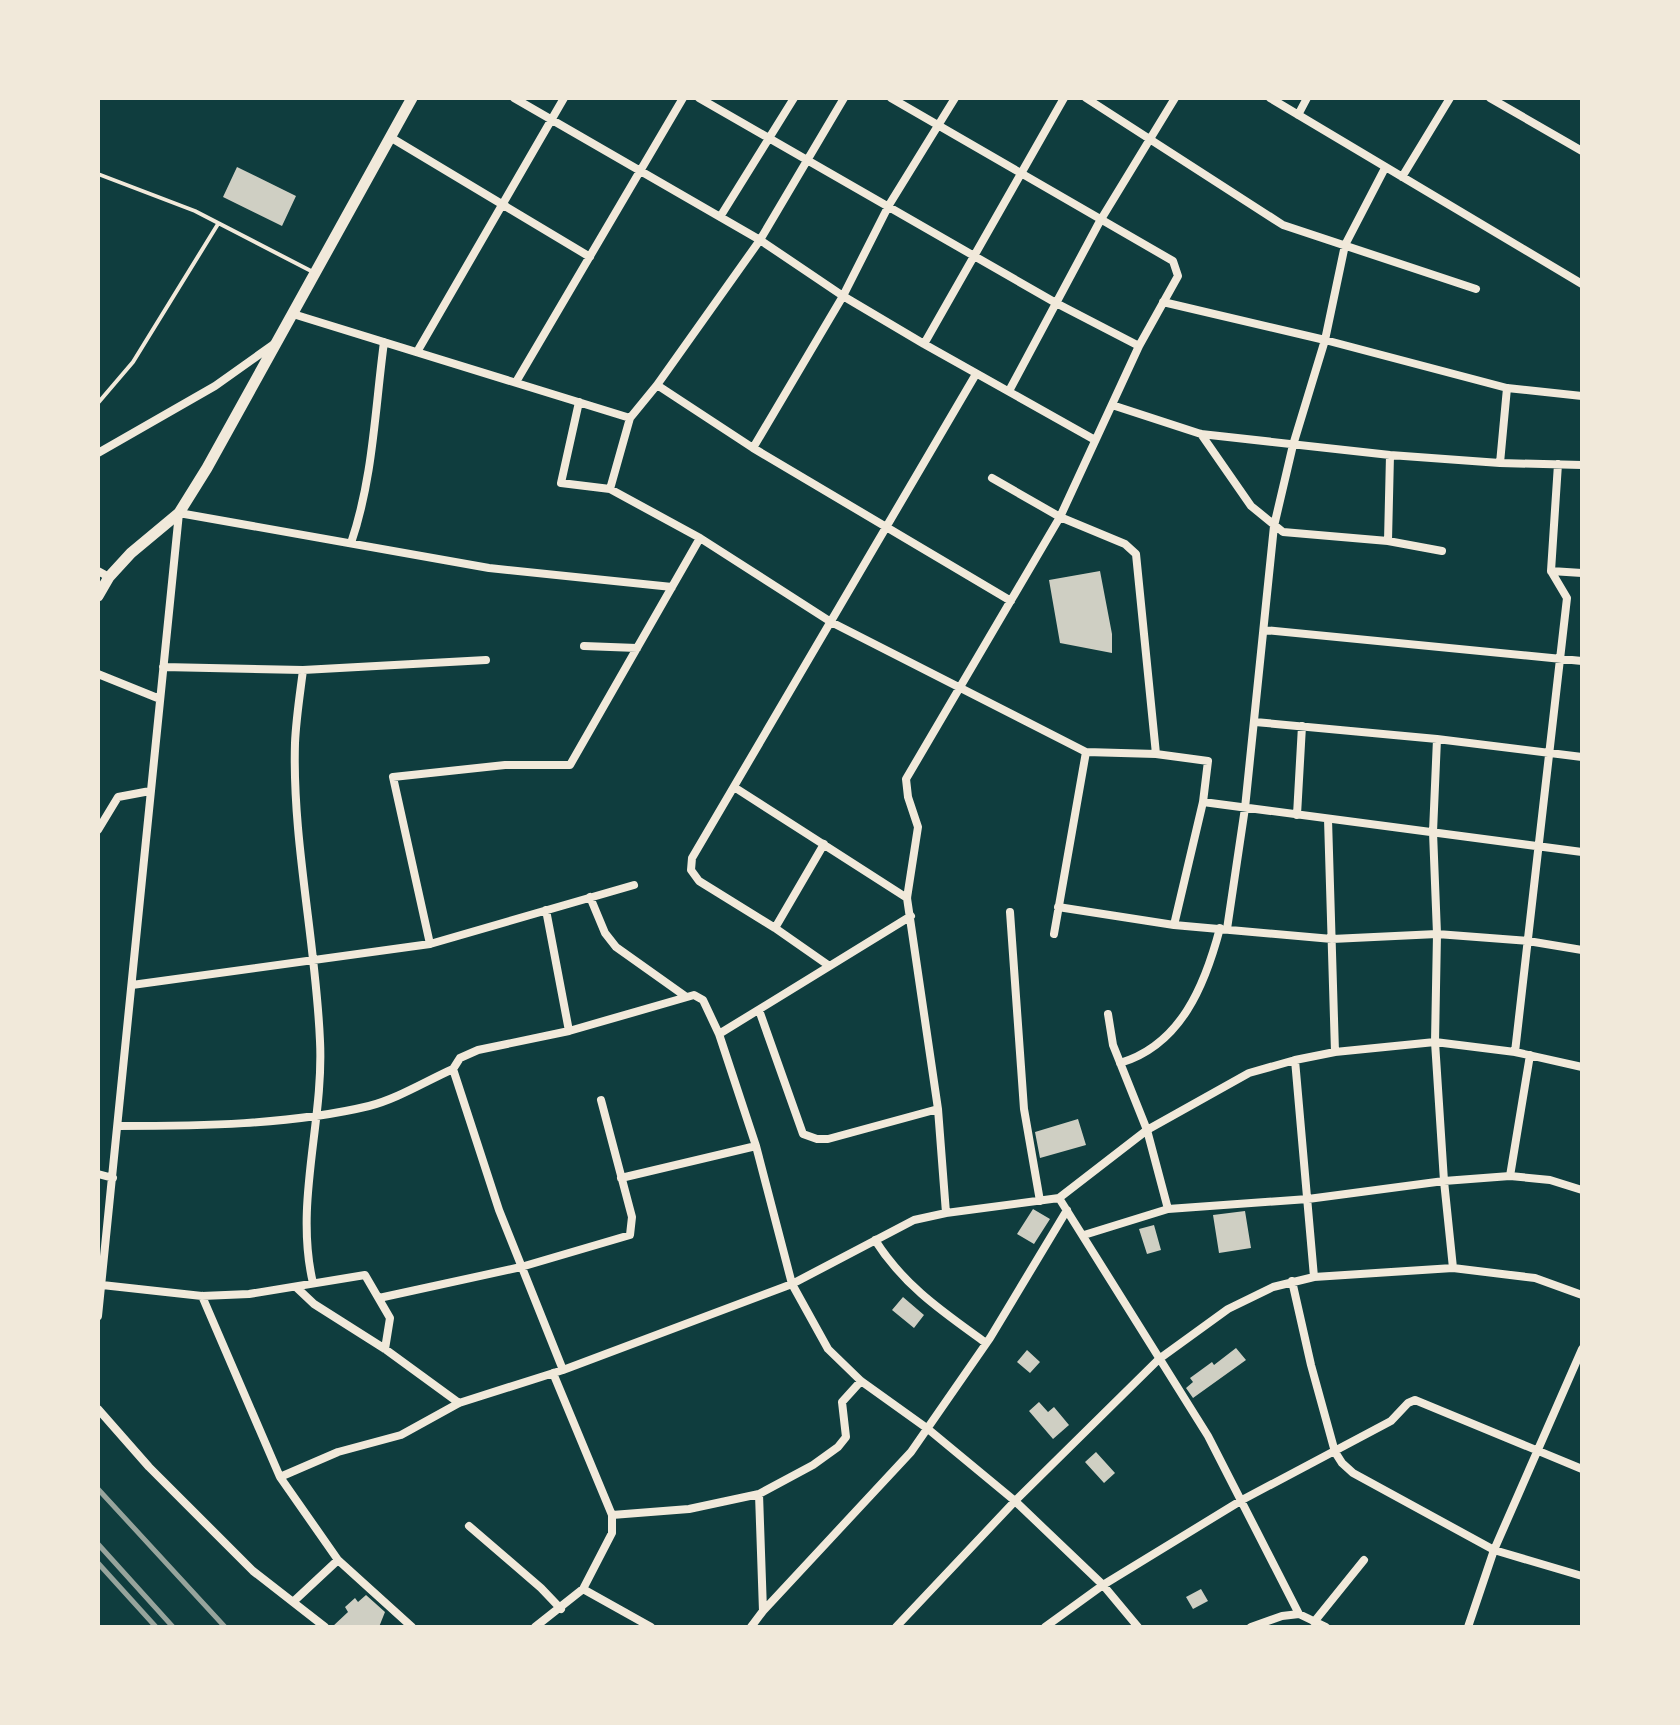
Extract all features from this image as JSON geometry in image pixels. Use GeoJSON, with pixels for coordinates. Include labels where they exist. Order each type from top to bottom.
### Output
{"type":"FeatureCollection","features":[{"type":"Feature","properties":{"kind":"street"},"geometry":{"type":"LineString","coordinates":[[98,596],[104,574],[179,513],[412,98]]}},
{"type":"Feature","properties":{"kind":"street"},"geometry":{"type":"LineString","coordinates":[[514,98],[760,240],[843,296],[924,344],[1095,440]]}},
{"type":"Feature","properties":{"kind":"street"},"geometry":{"type":"LineString","coordinates":[[417,352],[564,98]]}},
{"type":"Feature","properties":{"kind":"street"},"geometry":{"type":"LineString","coordinates":[[516,382],[683,98]]}},
{"type":"Feature","properties":{"kind":"street"},"geometry":{"type":"LineString","coordinates":[[699,98],[1056,303],[1139,346]]}},
{"type":"Feature","properties":{"kind":"street"},"geometry":{"type":"LineString","coordinates":[[720,217],[794,98]]}},
{"type":"Feature","properties":{"kind":"street"},"geometry":{"type":"LineString","coordinates":[[610,489],[630,418],[760,240],[844,98]]}},
{"type":"Feature","properties":{"kind":"street"},"geometry":{"type":"LineString","coordinates":[[891,98],[1173,261],[1178,276],[1139,346],[1060,517],[906,779],[908,797],[918,827],[907,898],[938,1109],[946,1213]]}},
{"type":"Feature","properties":{"kind":"street"},"geometry":{"type":"LineString","coordinates":[[753,448],[843,296],[889,205],[955,98]]}},
{"type":"Feature","properties":{"kind":"street"},"geometry":{"type":"LineString","coordinates":[[924,344],[1064,98]]}},
{"type":"Feature","properties":{"kind":"street"},"geometry":{"type":"LineString","coordinates":[[1086,98],[1283,225],[1476,289]]}},
{"type":"Feature","properties":{"kind":"street"},"geometry":{"type":"LineString","coordinates":[[1009,391],[1100,221],[1175,98]]}},
{"type":"Feature","properties":{"kind":"street"},"geometry":{"type":"LineString","coordinates":[[1270,98],[1582,284]]}},
{"type":"Feature","properties":{"kind":"street"},"geometry":{"type":"LineString","coordinates":[[1298,115],[1307,98]]}},
{"type":"Feature","properties":{"kind":"street"},"geometry":{"type":"LineString","coordinates":[[1402,177],[1450,98]]}},
{"type":"Feature","properties":{"kind":"street"},"geometry":{"type":"LineString","coordinates":[[1490,98],[1582,151]]}},
{"type":"Feature","properties":{"kind":"street"},"geometry":{"type":"LineString","coordinates":[[390,137],[590,257]]}},
{"type":"Feature","properties":{"kind":"street"},"geometry":{"type":"LineString","coordinates":[[1120,1063],[1140,1057],[1171,1033],[1192,1004],[1209,969],[1223,928],[1245,808],[1274,526],[1293,445],[1325,340],[1345,245],[1385,168]]}},
{"type":"Feature","properties":{"kind":"street"},"geometry":{"type":"LineString","coordinates":[[1163,302],[1325,340],[1507,388],[1582,396]]}},
{"type":"Feature","properties":{"kind":"street"},"geometry":{"type":"LineString","coordinates":[[293,314],[630,418]]}},
{"type":"Feature","properties":{"kind":"street"},"geometry":{"type":"LineString","coordinates":[[98,453],[215,386],[278,341]]}},
{"type":"Feature","properties":{"kind":"street"},"geometry":{"type":"LineString","coordinates":[[351,543],[362,512],[368,477],[384,342]]}},
{"type":"Feature","properties":{"kind":"street"},"geometry":{"type":"LineString","coordinates":[[828,965],[699,881],[691,870],[692,858],[976,374]]}},
{"type":"Feature","properties":{"kind":"street"},"geometry":{"type":"LineString","coordinates":[[657,385],[753,448],[1011,601]]}},
{"type":"Feature","properties":{"kind":"street"},"geometry":{"type":"LineString","coordinates":[[1500,463],[1507,388]]}},
{"type":"Feature","properties":{"kind":"street"},"geometry":{"type":"LineString","coordinates":[[579,402],[561,483],[610,489],[700,538],[831,622],[1086,752],[1156,754],[1208,761],[1203,802],[1174,925]]}},
{"type":"Feature","properties":{"kind":"street"},"geometry":{"type":"LineString","coordinates":[[1112,405],[1201,434],[1390,455],[1582,465]]}},
{"type":"Feature","properties":{"kind":"street"},"geometry":{"type":"LineString","coordinates":[[1201,434],[1251,506],[1283,532],[1388,541],[1442,551]]}},
{"type":"Feature","properties":{"kind":"street"},"geometry":{"type":"LineString","coordinates":[[1388,541],[1390,455]]}},
{"type":"Feature","properties":{"kind":"street"},"geometry":{"type":"LineString","coordinates":[[1515,1052],[1567,598],[1551,571],[1558,464]]}},
{"type":"Feature","properties":{"kind":"street"},"geometry":{"type":"LineString","coordinates":[[992,478],[1060,517],[1125,544],[1136,554],[1156,754]]}},
{"type":"Feature","properties":{"kind":"street"},"geometry":{"type":"LineString","coordinates":[[179,513],[489,568],[672,587]]}},
{"type":"Feature","properties":{"kind":"street"},"geometry":{"type":"LineString","coordinates":[[98,1316],[179,513]]}},
{"type":"Feature","properties":{"kind":"street"},"geometry":{"type":"LineString","coordinates":[[430,944],[393,777],[505,765],[570,765],[700,538]]}},
{"type":"Feature","properties":{"kind":"street"},"geometry":{"type":"LineString","coordinates":[[1551,571],[1582,573]]}},
{"type":"Feature","properties":{"kind":"street"},"geometry":{"type":"LineString","coordinates":[[1264,630],[1582,661]]}},
{"type":"Feature","properties":{"kind":"street"},"geometry":{"type":"LineString","coordinates":[[584,646],[637,648]]}},
{"type":"Feature","properties":{"kind":"street"},"geometry":{"type":"LineString","coordinates":[[163,667],[303,670],[486,660]]}},
{"type":"Feature","properties":{"kind":"street"},"geometry":{"type":"LineString","coordinates":[[303,670],[295,742],[298,810],[320,1043],[317,1115],[305,1221],[313,1283]]}},
{"type":"Feature","properties":{"kind":"street"},"geometry":{"type":"LineString","coordinates":[[98,674],[160,699]]}},
{"type":"Feature","properties":{"kind":"street"},"geometry":{"type":"LineString","coordinates":[[1255,722],[1437,739],[1582,757]]}},
{"type":"Feature","properties":{"kind":"street"},"geometry":{"type":"LineString","coordinates":[[1297,815],[1302,726]]}},
{"type":"Feature","properties":{"kind":"street"},"geometry":{"type":"LineString","coordinates":[[1437,739],[1433,832],[1437,934],[1435,1042],[1453,1268]]}},
{"type":"Feature","properties":{"kind":"street"},"geometry":{"type":"LineString","coordinates":[[1054,934],[1086,752]]}},
{"type":"Feature","properties":{"kind":"street"},"geometry":{"type":"LineString","coordinates":[[734,787],[907,898]]}},
{"type":"Feature","properties":{"kind":"street"},"geometry":{"type":"LineString","coordinates":[[98,830],[118,797],[150,791]]}},
{"type":"Feature","properties":{"kind":"street"},"geometry":{"type":"LineString","coordinates":[[1203,802],[1582,852]]}},
{"type":"Feature","properties":{"kind":"street"},"geometry":{"type":"LineString","coordinates":[[1328,819],[1335,1052]]}},
{"type":"Feature","properties":{"kind":"street"},"geometry":{"type":"LineString","coordinates":[[775,928],[824,844]]}},
{"type":"Feature","properties":{"kind":"street"},"geometry":{"type":"LineString","coordinates":[[132,985],[430,944],[634,885]]}},
{"type":"Feature","properties":{"kind":"street"},"geometry":{"type":"LineString","coordinates":[[590,897],[605,933],[616,947],[685,996]]}},
{"type":"Feature","properties":{"kind":"street"},"geometry":{"type":"LineString","coordinates":[[1058,907],[1174,925],[1332,939],[1437,934],[1528,941],[1582,950]]}},
{"type":"Feature","properties":{"kind":"street"},"geometry":{"type":"LineString","coordinates":[[546,910],[569,1031]]}},
{"type":"Feature","properties":{"kind":"street"},"geometry":{"type":"LineString","coordinates":[[1010,912],[1024,1109],[1040,1201]]}},
{"type":"Feature","properties":{"kind":"street"},"geometry":{"type":"LineString","coordinates":[[719,1034],[911,916]]}},
{"type":"Feature","properties":{"kind":"street"},"geometry":{"type":"LineString","coordinates":[[118,1126],[204,1126],[317,1115],[371,1106],[453,1069],[460,1058],[478,1050],[569,1031],[694,995],[703,1000],[719,1034],[756,1146],[792,1284],[828,1349],[861,1381],[928,1429],[1015,1501],[1103,1585],[1138,1627]]}},
{"type":"Feature","properties":{"kind":"street"},"geometry":{"type":"LineString","coordinates":[[759,1010],[803,1134],[828,1139],[938,1109]]}},
{"type":"Feature","properties":{"kind":"street"},"geometry":{"type":"LineString","coordinates":[[1108,1014],[1113,1045],[1147,1130],[1168,1209]]}},
{"type":"Feature","properties":{"kind":"street"},"geometry":{"type":"LineString","coordinates":[[280,1477],[338,1452],[401,1435],[459,1403],[558,1371],[792,1284],[914,1220],[1059,1198],[1147,1130],[1249,1073],[1335,1052],[1435,1042],[1515,1052],[1582,1067]]}},
{"type":"Feature","properties":{"kind":"street"},"geometry":{"type":"LineString","coordinates":[[1510,1176],[1530,1055]]}},
{"type":"Feature","properties":{"kind":"street"},"geometry":{"type":"LineString","coordinates":[[1295,1060],[1314,1277]]}},
{"type":"Feature","properties":{"kind":"street"},"geometry":{"type":"LineString","coordinates":[[453,1069],[499,1210],[612,1515],[612,1533],[583,1589],[535,1627]]}},
{"type":"Feature","properties":{"kind":"street"},"geometry":{"type":"LineString","coordinates":[[379,1298],[521,1267],[630,1235],[632,1217],[601,1100]]}},
{"type":"Feature","properties":{"kind":"street"},"geometry":{"type":"LineString","coordinates":[[621,1178],[756,1146]]}},
{"type":"Feature","properties":{"kind":"street"},"geometry":{"type":"LineString","coordinates":[[98,1174],[113,1178]]}},
{"type":"Feature","properties":{"kind":"street"},"geometry":{"type":"LineString","coordinates":[[1084,1235],[1168,1209],[1308,1199],[1444,1181],[1510,1176],[1550,1180],[1582,1190]]}},
{"type":"Feature","properties":{"kind":"street"},"geometry":{"type":"LineString","coordinates":[[1059,1198],[1208,1436],[1299,1614]]}},
{"type":"Feature","properties":{"kind":"street"},"geometry":{"type":"LineString","coordinates":[[751,1627],[911,1452],[986,1343],[1067,1210]]}},
{"type":"Feature","properties":{"kind":"street"},"geometry":{"type":"LineString","coordinates":[[875,1240],[891,1266],[917,1292],[986,1343]]}},
{"type":"Feature","properties":{"kind":"street"},"geometry":{"type":"LineString","coordinates":[[896,1627],[1015,1501],[1159,1359],[1228,1309],[1292,1281],[1453,1268],[1535,1278],[1582,1295]]}},
{"type":"Feature","properties":{"kind":"street"},"geometry":{"type":"LineString","coordinates":[[102,1285],[202,1296],[249,1294],[360,1274],[368,1277],[390,1318],[385,1349]]}},
{"type":"Feature","properties":{"kind":"street"},"geometry":{"type":"LineString","coordinates":[[1292,1281],[1335,1452],[1353,1473],[1494,1550],[1582,1576]]}},
{"type":"Feature","properties":{"kind":"street"},"geometry":{"type":"LineString","coordinates":[[296,1287],[314,1304],[385,1349],[459,1403]]}},
{"type":"Feature","properties":{"kind":"street"},"geometry":{"type":"LineString","coordinates":[[202,1296],[280,1477],[338,1560],[412,1627]]}},
{"type":"Feature","properties":{"kind":"street"},"geometry":{"type":"LineString","coordinates":[[1468,1627],[1494,1550],[1579,1365],[1582,1349]]}},
{"type":"Feature","properties":{"kind":"street"},"geometry":{"type":"LineString","coordinates":[[612,1515],[689,1509],[759,1494],[813,1465],[838,1447],[846,1437],[842,1402],[861,1381]]}},
{"type":"Feature","properties":{"kind":"street"},"geometry":{"type":"LineString","coordinates":[[1045,1627],[1103,1585],[1242,1500],[1391,1421],[1415,1400],[1582,1469]]}},
{"type":"Feature","properties":{"kind":"street"},"geometry":{"type":"LineString","coordinates":[[98,1409],[149,1467],[253,1571],[325,1627]]}},
{"type":"Feature","properties":{"kind":"street"},"geometry":{"type":"LineString","coordinates":[[759,1494],[763,1611]]}},
{"type":"Feature","properties":{"kind":"street"},"geometry":{"type":"LineString","coordinates":[[469,1526],[561,1609]]}},
{"type":"Feature","properties":{"kind":"street"},"geometry":{"type":"LineString","coordinates":[[293,1602],[338,1560]]}},
{"type":"Feature","properties":{"kind":"street"},"geometry":{"type":"LineString","coordinates":[[1314,1622],[1364,1560]]}},
{"type":"Feature","properties":{"kind":"street"},"geometry":{"type":"LineString","coordinates":[[583,1589],[651,1627]]}},
{"type":"Feature","properties":{"kind":"street"},"geometry":{"type":"LineString","coordinates":[[1251,1627],[1282,1616],[1299,1614],[1326,1627]]}},
{"type":"Feature","properties":{"kind":"lane"},"geometry":{"type":"LineString","coordinates":[[98,174],[195,211],[315,273]]}},
{"type":"Feature","properties":{"kind":"lane"},"geometry":{"type":"LineString","coordinates":[[98,403],[133,362],[218,224]]}},
{"type":"Feature","properties":{"kind":"building"},"geometry":{"type":"Polygon","coordinates":[[[237,167],[296,196],[282,226],[223,197],[237,167]]]}},
{"type":"Feature","properties":{"kind":"building"},"geometry":{"type":"Polygon","coordinates":[[[1100,571],[1112,634],[1112,653],[1060,643],[1049,580],[1100,571]]]}},
{"type":"Feature","properties":{"kind":"building"},"geometry":{"type":"Polygon","coordinates":[[[1078,1119],[1086,1145],[1040,1158],[1035,1132],[1078,1119]]]}},
{"type":"Feature","properties":{"kind":"building"},"geometry":{"type":"Polygon","coordinates":[[[1033,1209],[1050,1219],[1034,1244],[1017,1234],[1033,1209]]]}},
{"type":"Feature","properties":{"kind":"building"},"geometry":{"type":"Polygon","coordinates":[[[1245,1211],[1251,1248],[1219,1253],[1213,1215],[1245,1211]]]}},
{"type":"Feature","properties":{"kind":"building"},"geometry":{"type":"Polygon","coordinates":[[[1154,1225],[1161,1250],[1147,1254],[1139,1229],[1154,1225]]]}},
{"type":"Feature","properties":{"kind":"building"},"geometry":{"type":"Polygon","coordinates":[[[903,1297],[924,1315],[914,1328],[892,1310],[903,1297]]]}},
{"type":"Feature","properties":{"kind":"building"},"geometry":{"type":"Polygon","coordinates":[[[1236,1348],[1246,1360],[1193,1398],[1186,1388],[1193,1382],[1190,1378],[1236,1348]]]}},
{"type":"Feature","properties":{"kind":"building"},"geometry":{"type":"Polygon","coordinates":[[[1027,1350],[1040,1362],[1030,1373],[1017,1362],[1027,1350]]]}},
{"type":"Feature","properties":{"kind":"building"},"geometry":{"type":"Polygon","coordinates":[[[1039,1402],[1048,1412],[1054,1407],[1069,1425],[1053,1439],[1029,1411],[1039,1402]]]}},
{"type":"Feature","properties":{"kind":"building"},"geometry":{"type":"Polygon","coordinates":[[[1096,1452],[1115,1473],[1104,1483],[1085,1462],[1096,1452]]]}},
{"type":"Feature","properties":{"kind":"building"},"geometry":{"type":"Polygon","coordinates":[[[1201,1589],[1208,1601],[1193,1609],[1186,1597],[1201,1589]]]}},
{"type":"Feature","properties":{"kind":"building"},"geometry":{"type":"Polygon","coordinates":[[[366,1595],[385,1612],[379,1627],[332,1627],[348,1612],[345,1607],[355,1598],[358,1602],[366,1595]]]}},
{"type":"Feature","properties":{"kind":"railway"},"geometry":{"type":"LineString","coordinates":[[98,1489],[225,1627]]}},
{"type":"Feature","properties":{"kind":"railway"},"geometry":{"type":"LineString","coordinates":[[98,1544],[173,1627]]}},
{"type":"Feature","properties":{"kind":"railway"},"geometry":{"type":"LineString","coordinates":[[98,1563],[156,1627]]}}]}
